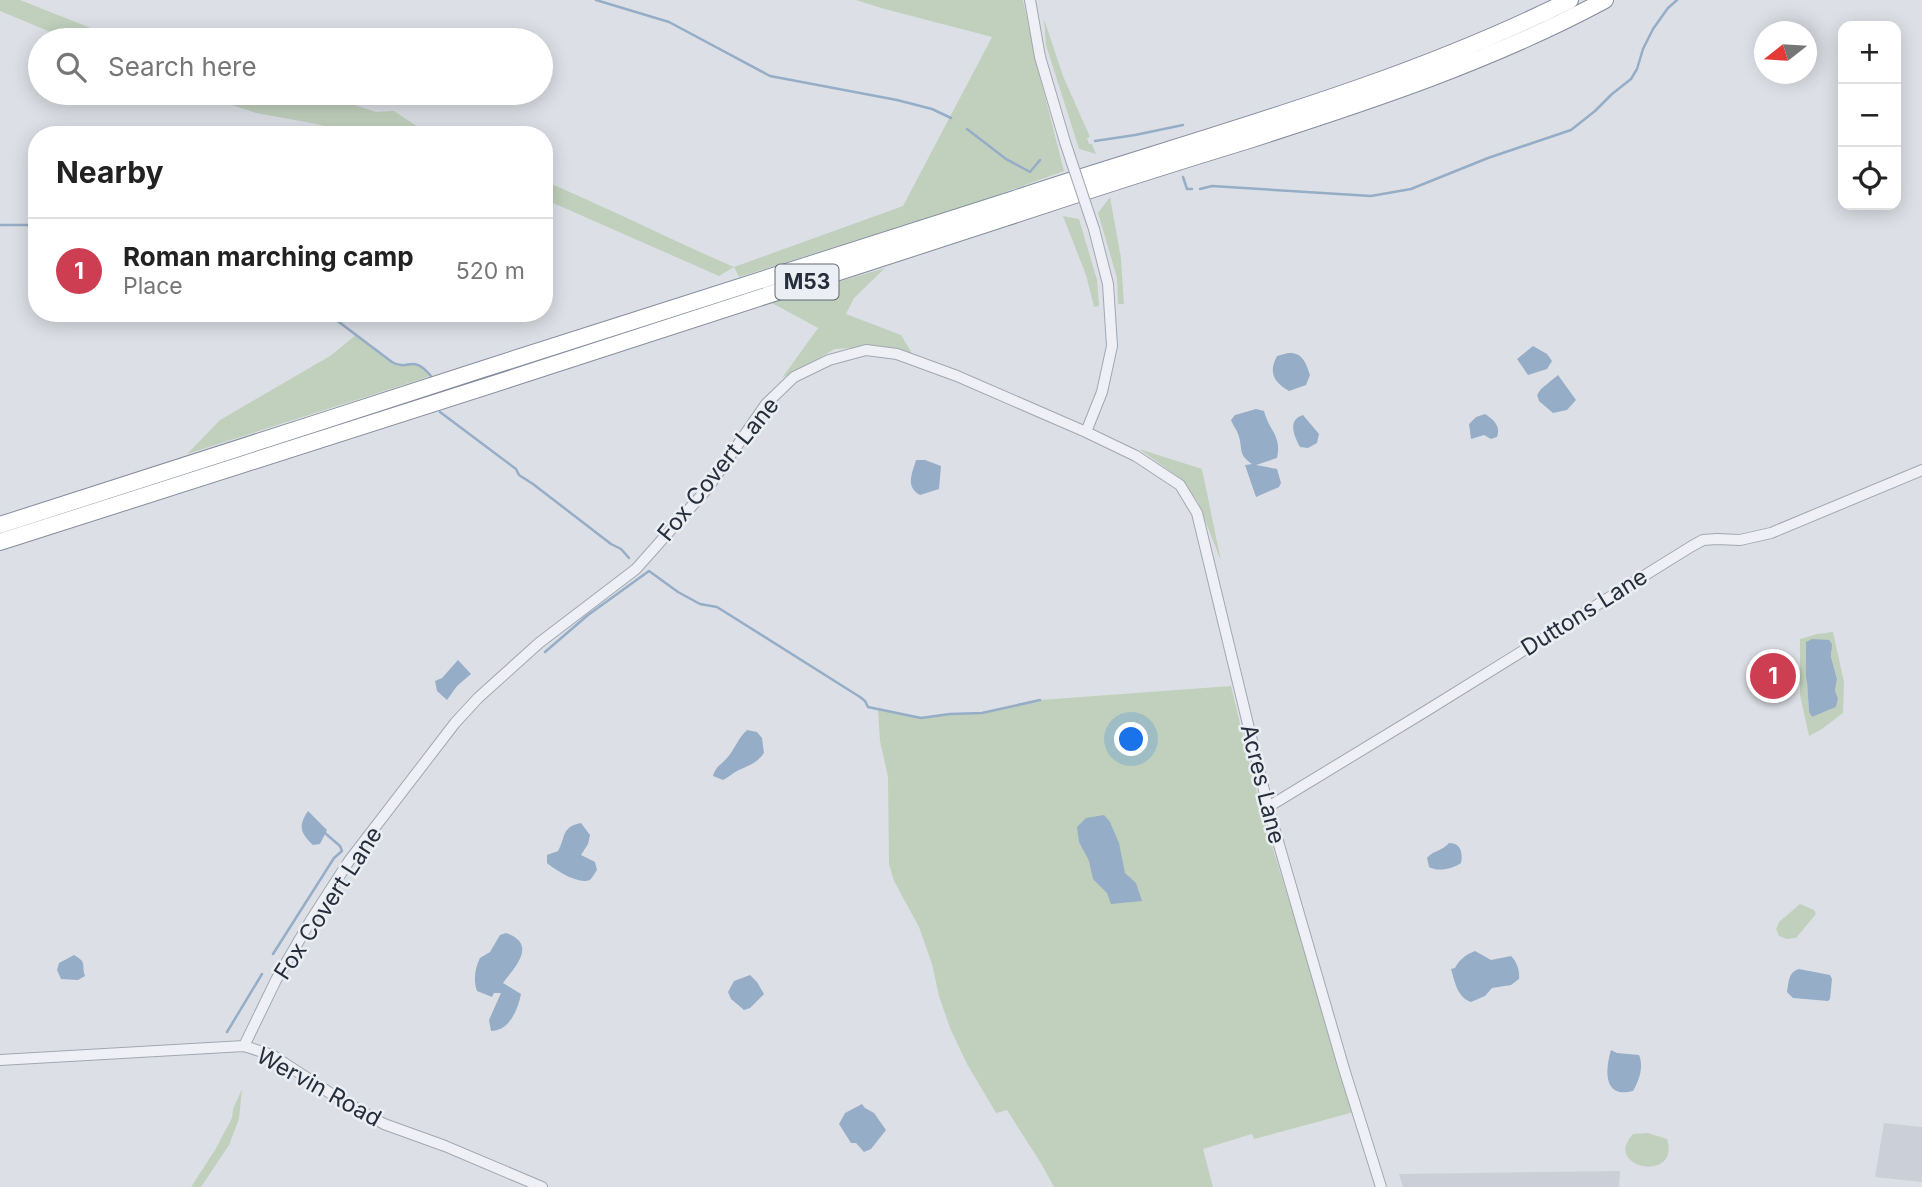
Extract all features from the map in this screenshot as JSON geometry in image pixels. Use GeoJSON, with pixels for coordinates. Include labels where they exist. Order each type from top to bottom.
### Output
{"type":"FeatureCollection","features":[{"type":"Feature","properties":{"kind":"highway","name":"M53"},"geometry":{"type":"LineString","coordinates":[[0,524],[1311,104],[1409,71],[1477,44],[1570,0]]}},
{"type":"Feature","properties":{"kind":"highway","name":"M53"},"geometry":{"type":"LineString","coordinates":[[0,542],[1397,92],[1479,60],[1605,0]]}},
{"type":"Feature","properties":{"kind":"street"},"geometry":{"type":"LineString","coordinates":[[1030,0],[1040,57],[1094,229],[1108,284],[1112,346],[1102,392],[1086,432]]}},
{"type":"Feature","properties":{"kind":"street","name":"Fox Covert Lane"},"geometry":{"type":"LineString","coordinates":[[244,1046],[276,980],[349,861],[455,723],[478,698],[539,643],[636,569],[706,489],[766,404],[794,377],[829,360],[866,351],[897,354],[957,376],[1086,432]]}},
{"type":"Feature","properties":{"kind":"street","name":"Acres Lane"},"geometry":{"type":"LineString","coordinates":[[1086,432],[1136,456],[1180,485],[1197,513],[1268,807],[1381,1187]]}},
{"type":"Feature","properties":{"kind":"street","name":"Duttons Lane"},"geometry":{"type":"LineString","coordinates":[[1268,807],[1692,545],[1703,540],[1740,540],[1771,533],[1922,470]]}},
{"type":"Feature","properties":{"kind":"street","name":"Wervin Road"},"geometry":{"type":"LineString","coordinates":[[0,1060],[244,1046],[272,1055],[384,1124],[542,1187]]}},
{"type":"Feature","properties":{"kind":"shaded area"},"geometry":{"type":"Polygon","coordinates":[[[1884,1123],[1922,1127],[1922,1182],[1875,1177],[1884,1123]]]}},
{"type":"Feature","properties":{"kind":"shaded area"},"geometry":{"type":"Polygon","coordinates":[[[1620,1171],[1619,1187],[1403,1187],[1399,1174],[1620,1171]]]}},
{"type":"Feature","properties":{"kind":"green space"},"geometry":{"type":"Polygon","coordinates":[[[0,0],[20,0],[91,28],[41,28],[0,11],[0,0]]]}},
{"type":"Feature","properties":{"kind":"green space"},"geometry":{"type":"Polygon","coordinates":[[[856,0],[1023,0],[1064,171],[983,200],[739,277],[734,267],[903,206],[992,37],[856,0]]]}},
{"type":"Feature","properties":{"kind":"green space"},"geometry":{"type":"Polygon","coordinates":[[[1044,19],[1063,76],[1090,137],[1087,138],[1089,144],[1092,144],[1096,154],[1079,149],[1046,45],[1044,19]]]}},
{"type":"Feature","properties":{"kind":"green space"},"geometry":{"type":"Polygon","coordinates":[[[232,105],[354,105],[376,112],[394,111],[416,126],[324,126],[256,113],[232,105]]]}},
{"type":"Feature","properties":{"kind":"green space"},"geometry":{"type":"Polygon","coordinates":[[[553,185],[597,204],[734,267],[719,276],[553,203],[553,185]]]}},
{"type":"Feature","properties":{"kind":"green space"},"geometry":{"type":"Polygon","coordinates":[[[1110,197],[1121,258],[1124,304],[1118,304],[1117,278],[1098,213],[1110,197]]]}},
{"type":"Feature","properties":{"kind":"green space"},"geometry":{"type":"Polygon","coordinates":[[[1063,216],[1079,219],[1097,280],[1099,306],[1094,307],[1086,275],[1063,216]]]}},
{"type":"Feature","properties":{"kind":"green space"},"geometry":{"type":"Polygon","coordinates":[[[885,268],[854,298],[846,314],[901,335],[912,353],[872,347],[835,349],[782,378],[818,328],[770,302],[885,268]]]}},
{"type":"Feature","properties":{"kind":"green space"},"geometry":{"type":"Polygon","coordinates":[[[356,335],[398,366],[417,365],[431,376],[187,454],[220,420],[330,356],[356,335]]]}},
{"type":"Feature","properties":{"kind":"green space"},"geometry":{"type":"Polygon","coordinates":[[[1139,449],[1202,469],[1221,561],[1198,502],[1180,478],[1139,449]]]}},
{"type":"Feature","properties":{"kind":"green space"},"geometry":{"type":"Polygon","coordinates":[[[1833,632],[1844,682],[1843,713],[1809,736],[1800,695],[1800,639],[1833,632]],[[1812,639],[1806,653],[1809,712],[1812,717],[1836,707],[1838,699],[1832,651],[1818,640],[1812,639]]]}},
{"type":"Feature","properties":{"kind":"green space"},"geometry":{"type":"Polygon","coordinates":[[[1231,686],[1261,810],[1354,1112],[1254,1139],[1252,1134],[1203,1149],[1213,1187],[1054,1187],[1007,1110],[996,1113],[967,1064],[950,1028],[919,927],[894,881],[889,864],[888,777],[880,741],[878,710],[921,718],[982,713],[1040,700],[1231,686]]]}},
{"type":"Feature","properties":{"kind":"green space"},"geometry":{"type":"Polygon","coordinates":[[[1800,904],[1814,910],[1816,914],[1796,938],[1779,936],[1776,929],[1779,922],[1800,904]]]}},
{"type":"Feature","properties":{"kind":"green space"},"geometry":{"type":"Polygon","coordinates":[[[242,1089],[239,1119],[229,1145],[201,1187],[191,1187],[232,1118],[242,1089]]]}},
{"type":"Feature","properties":{"kind":"green space"},"geometry":{"type":"Polygon","coordinates":[[[1648,1133],[1667,1139],[1668,1153],[1663,1162],[1654,1166],[1633,1162],[1627,1155],[1626,1146],[1633,1134],[1648,1133]]]}},
{"type":"Feature","properties":{"kind":"water"},"geometry":{"type":"Polygon","coordinates":[[[1533,346],[1547,354],[1552,361],[1547,369],[1528,375],[1517,359],[1533,346]]]}},
{"type":"Feature","properties":{"kind":"water"},"geometry":{"type":"Polygon","coordinates":[[[1297,354],[1303,359],[1310,375],[1306,385],[1289,391],[1276,380],[1273,372],[1277,356],[1297,354]]]}},
{"type":"Feature","properties":{"kind":"water"},"geometry":{"type":"Polygon","coordinates":[[[1558,375],[1576,400],[1567,410],[1553,413],[1539,401],[1537,395],[1558,375]]]}},
{"type":"Feature","properties":{"kind":"water"},"geometry":{"type":"Polygon","coordinates":[[[1256,409],[1264,411],[1276,438],[1278,450],[1277,458],[1256,465],[1277,469],[1281,483],[1279,487],[1256,497],[1245,465],[1252,464],[1243,455],[1231,420],[1235,415],[1256,409]]]}},
{"type":"Feature","properties":{"kind":"water"},"geometry":{"type":"Polygon","coordinates":[[[1485,414],[1496,424],[1497,437],[1491,439],[1484,435],[1471,439],[1469,424],[1476,417],[1485,414]]]}},
{"type":"Feature","properties":{"kind":"water"},"geometry":{"type":"Polygon","coordinates":[[[1303,415],[1319,434],[1317,443],[1308,448],[1300,447],[1293,429],[1295,421],[1303,415]]]}},
{"type":"Feature","properties":{"kind":"water"},"geometry":{"type":"Polygon","coordinates":[[[916,460],[925,460],[941,466],[939,489],[920,495],[915,492],[911,480],[916,460]]]}},
{"type":"Feature","properties":{"kind":"water"},"geometry":{"type":"Polygon","coordinates":[[[1812,639],[1829,640],[1832,644],[1831,657],[1837,679],[1835,690],[1838,699],[1836,707],[1812,717],[1809,712],[1806,675],[1806,642],[1812,639]]]}},
{"type":"Feature","properties":{"kind":"water"},"geometry":{"type":"Polygon","coordinates":[[[458,660],[471,674],[457,686],[447,700],[437,691],[435,681],[442,678],[458,660]]]}},
{"type":"Feature","properties":{"kind":"water"},"geometry":{"type":"Polygon","coordinates":[[[747,730],[757,732],[762,738],[764,753],[753,763],[723,780],[713,776],[717,768],[730,755],[747,730]]]}},
{"type":"Feature","properties":{"kind":"water"},"geometry":{"type":"Polygon","coordinates":[[[308,811],[327,830],[320,844],[313,845],[303,833],[302,825],[308,811]]]}},
{"type":"Feature","properties":{"kind":"water"},"geometry":{"type":"Polygon","coordinates":[[[1104,815],[1119,843],[1125,873],[1136,883],[1142,901],[1111,904],[1107,893],[1093,879],[1089,861],[1079,842],[1077,827],[1086,818],[1104,815]]]}},
{"type":"Feature","properties":{"kind":"water"},"geometry":{"type":"Polygon","coordinates":[[[581,823],[590,835],[581,855],[595,862],[597,870],[590,880],[585,881],[567,876],[547,863],[547,855],[558,851],[567,830],[581,823]]]}},
{"type":"Feature","properties":{"kind":"water"},"geometry":{"type":"Polygon","coordinates":[[[1449,843],[1460,849],[1461,863],[1445,869],[1429,867],[1427,858],[1449,843]]]}},
{"type":"Feature","properties":{"kind":"water"},"geometry":{"type":"Polygon","coordinates":[[[506,933],[521,943],[522,949],[518,963],[503,983],[521,994],[518,1007],[508,1024],[491,1031],[489,1020],[501,993],[494,993],[492,997],[477,991],[475,974],[480,958],[490,952],[500,935],[506,933]]]}},
{"type":"Feature","properties":{"kind":"water"},"geometry":{"type":"Polygon","coordinates":[[[1475,951],[1491,960],[1511,956],[1518,967],[1519,979],[1511,985],[1492,988],[1485,996],[1471,1002],[1466,1000],[1457,988],[1451,969],[1475,951]]]}},
{"type":"Feature","properties":{"kind":"water"},"geometry":{"type":"Polygon","coordinates":[[[74,955],[83,962],[85,976],[78,980],[61,979],[57,970],[59,963],[74,955]]]}},
{"type":"Feature","properties":{"kind":"water"},"geometry":{"type":"Polygon","coordinates":[[[1799,969],[1830,975],[1832,979],[1828,1001],[1793,998],[1787,992],[1791,975],[1799,969]]]}},
{"type":"Feature","properties":{"kind":"water"},"geometry":{"type":"Polygon","coordinates":[[[750,975],[764,994],[750,1008],[744,1010],[731,999],[728,992],[734,981],[750,975]]]}},
{"type":"Feature","properties":{"kind":"water"},"geometry":{"type":"Polygon","coordinates":[[[1611,1050],[1639,1055],[1640,1074],[1633,1091],[1616,1091],[1611,1087],[1607,1074],[1611,1050]]]}},
{"type":"Feature","properties":{"kind":"water"},"geometry":{"type":"Polygon","coordinates":[[[862,1104],[874,1113],[886,1130],[871,1149],[864,1152],[856,1143],[851,1143],[839,1124],[845,1113],[862,1104]]]}},
{"type":"Feature","properties":{"kind":"waterway"},"geometry":{"type":"LineString","coordinates":[[596,0],[669,22],[770,76],[897,100],[932,109],[951,118]]}},
{"type":"Feature","properties":{"kind":"waterway"},"geometry":{"type":"LineString","coordinates":[[1200,189],[1212,186],[1371,196],[1411,189],[1488,158],[1571,130],[1631,79],[1653,29],[1677,0]]}},
{"type":"Feature","properties":{"kind":"waterway"},"geometry":{"type":"LineString","coordinates":[[1095,141],[1183,125]]}},
{"type":"Feature","properties":{"kind":"waterway"},"geometry":{"type":"LineString","coordinates":[[967,129],[1006,159],[1030,172],[1040,160]]}},
{"type":"Feature","properties":{"kind":"waterway"},"geometry":{"type":"LineString","coordinates":[[1183,177],[1187,189],[1192,189]]}},
{"type":"Feature","properties":{"kind":"waterway"},"geometry":{"type":"LineString","coordinates":[[0,225],[28,225]]}},
{"type":"Feature","properties":{"kind":"waterway"},"geometry":{"type":"LineString","coordinates":[[339,322],[392,362],[398,365],[415,364],[431,376]]}},
{"type":"Feature","properties":{"kind":"waterway"},"geometry":{"type":"LineString","coordinates":[[440,412],[516,469],[519,475],[621,549],[629,558]]}},
{"type":"Feature","properties":{"kind":"waterway"},"geometry":{"type":"LineString","coordinates":[[545,652],[588,615],[649,571],[700,604],[717,607],[860,697],[868,707],[921,718],[982,713],[1040,700]]}},
{"type":"Feature","properties":{"kind":"waterway"},"geometry":{"type":"LineString","coordinates":[[273,954],[334,858],[342,851],[325,833]]}},
{"type":"Feature","properties":{"kind":"waterway"},"geometry":{"type":"LineString","coordinates":[[227,1032],[262,974]]}},
{"type":"Feature","properties":{"kind":"place","name":"Roman marching camp"},"geometry":{"type":"Point","coordinates":[1773,676]}}]}
